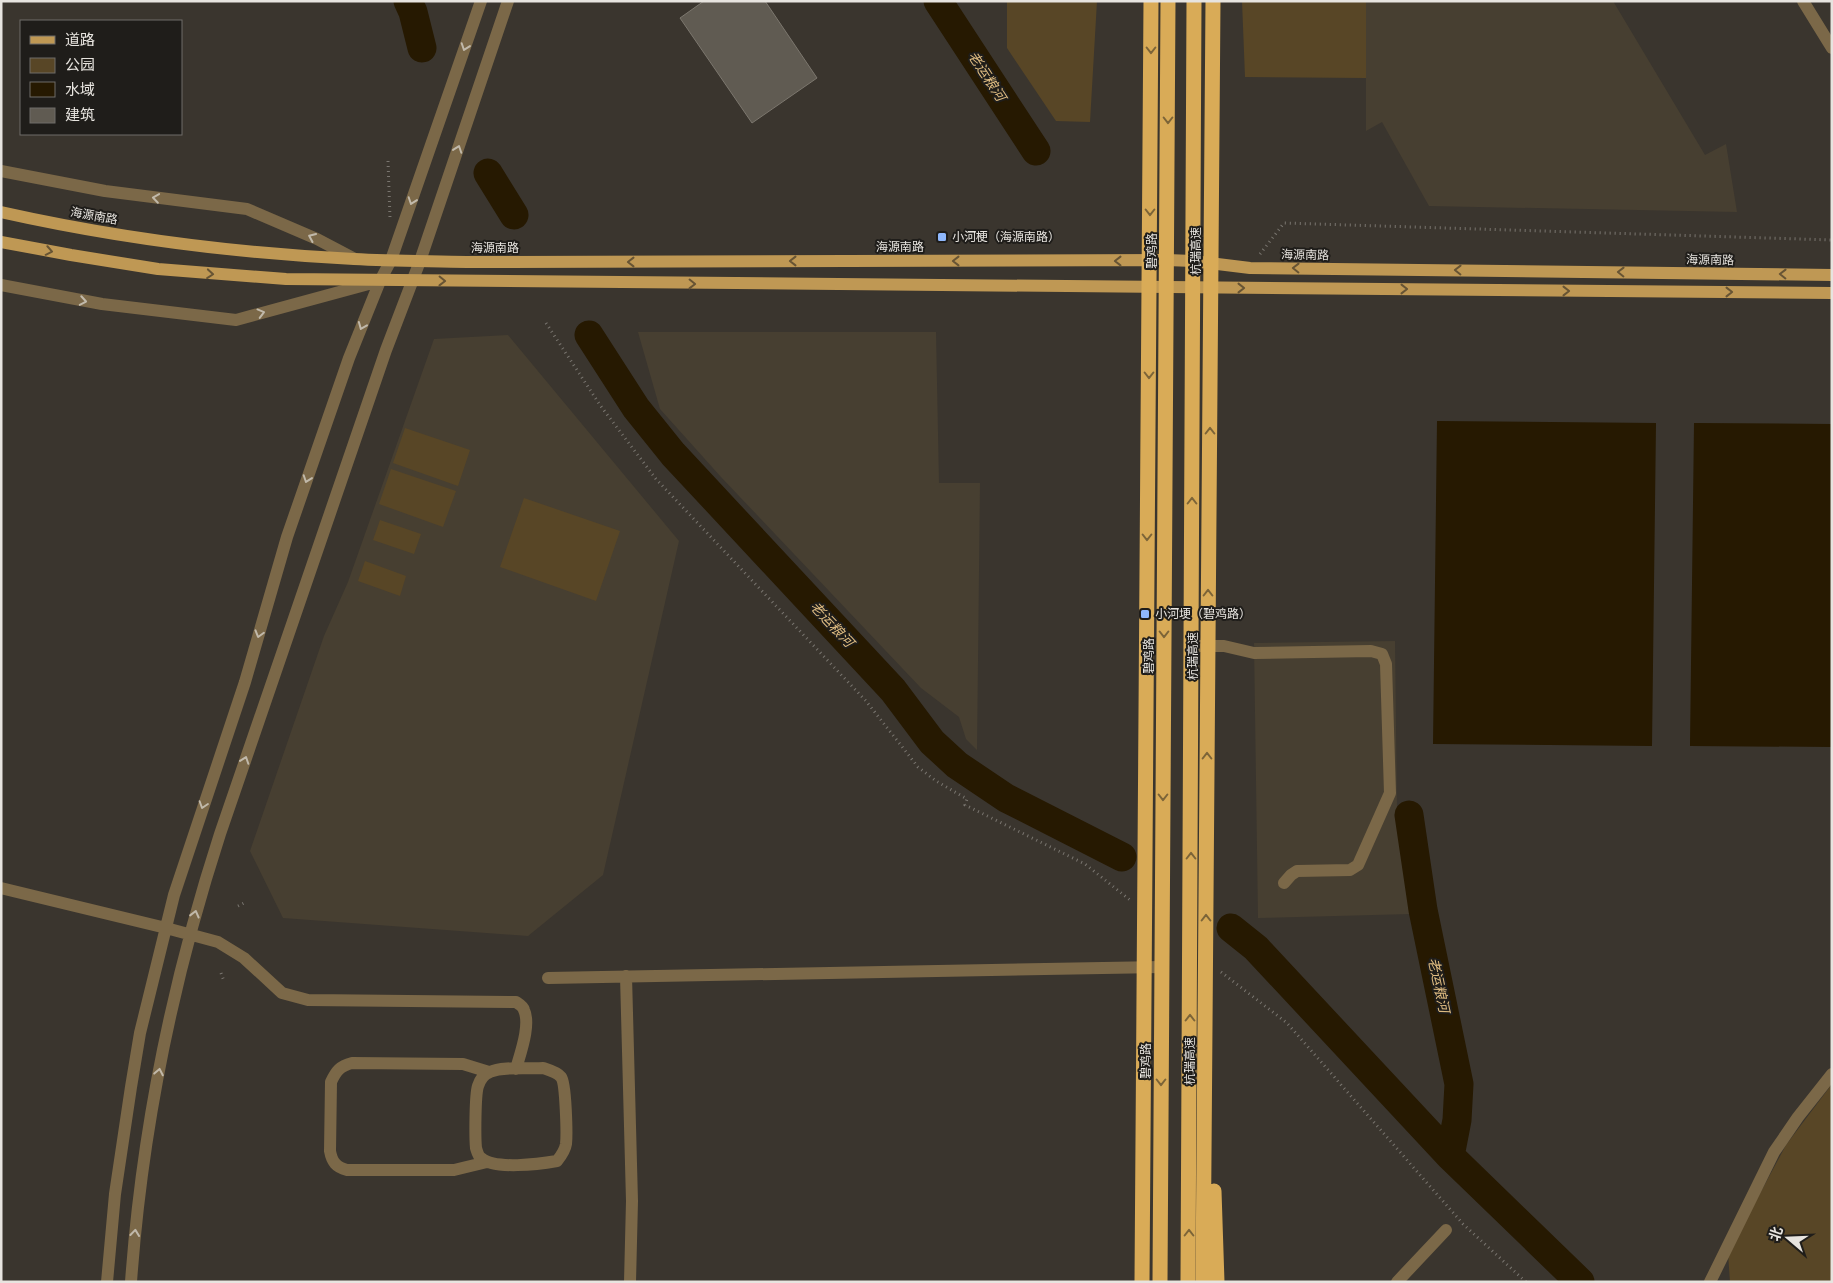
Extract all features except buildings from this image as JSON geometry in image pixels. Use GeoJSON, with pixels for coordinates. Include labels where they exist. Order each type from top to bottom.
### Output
{"type":"FeatureCollection","features":[{"type":"Feature","properties":{"kind":"highway"},"geometry":{"type":"LineString","coordinates":[[1142,1282],[1151,1]]}},
{"type":"Feature","properties":{"kind":"highway","name":"碧鸡路"},"geometry":{"type":"LineString","coordinates":[[1160,1282],[1168,1]]}},
{"type":"Feature","properties":{"kind":"highway"},"geometry":{"type":"LineString","coordinates":[[1188,1282],[1194,1]]}},
{"type":"Feature","properties":{"kind":"highway","name":"杭瑞高速"},"geometry":{"type":"LineString","coordinates":[[1203,1282],[1213,1]]}},
{"type":"Feature","properties":{"kind":"highway"},"geometry":{"type":"LineString","coordinates":[[1206,950],[1217,1282]]}},
{"type":"Feature","properties":{"kind":"main road","name":"海源南路"},"geometry":{"type":"LineString","coordinates":[[1,212],[164,241],[355,260],[1167,260],[1250,268],[1832,275]]}},
{"type":"Feature","properties":{"kind":"main road"},"geometry":{"type":"LineString","coordinates":[[1,242],[71,256],[158,269],[286,279],[1832,293]]}},
{"type":"Feature","properties":{"kind":"street"},"geometry":{"type":"LineString","coordinates":[[106,1282],[115,1194],[140,1033],[174,895],[245,682],[287,537],[349,358],[380,280],[391,260],[481,1]]}},
{"type":"Feature","properties":{"kind":"street"},"geometry":{"type":"LineString","coordinates":[[131,1282],[138,1204],[153,1100],[166,1036],[199,898],[508,1]]}},
{"type":"Feature","properties":{"kind":"street"},"geometry":{"type":"LineString","coordinates":[[1803,1],[1832,48]]}},
{"type":"Feature","properties":{"kind":"street"},"geometry":{"type":"LineString","coordinates":[[1,171],[105,191],[247,210],[317,239],[355,260]]}},
{"type":"Feature","properties":{"kind":"street"},"geometry":{"type":"LineString","coordinates":[[1,285],[102,304],[236,320],[380,280]]}},
{"type":"Feature","properties":{"kind":"street"},"geometry":{"type":"LineString","coordinates":[[1192,646],[1224,646],[1254,653],[1371,651],[1382,654],[1385,658],[1390,793],[1358,865],[1350,870],[1296,871],[1284,883]]}},
{"type":"Feature","properties":{"kind":"street"},"geometry":{"type":"LineString","coordinates":[[1,888],[218,942],[244,958],[282,993],[308,1000],[516,1002],[524,1008],[526,1018],[524,1040],[516,1069]]}},
{"type":"Feature","properties":{"kind":"street"},"geometry":{"type":"LineString","coordinates":[[548,978],[1161,967]]}},
{"type":"Feature","properties":{"kind":"street"},"geometry":{"type":"LineString","coordinates":[[626,976],[632,1201],[630,1282]]}},
{"type":"Feature","properties":{"kind":"street"},"geometry":{"type":"LineString","coordinates":[[487,1162],[454,1170],[347,1170],[338,1168],[332,1160],[330,1151],[331,1082],[335,1072],[342,1066],[352,1063],[463,1064],[489,1072]]}},
{"type":"Feature","properties":{"kind":"street"},"geometry":{"type":"LineString","coordinates":[[544,1068],[553,1071],[561,1077],[565,1086],[566,1144],[563,1154],[557,1161],[496,1165],[479,1157],[476,1147],[477,1088],[481,1078],[489,1072],[498,1069],[516,1069],[544,1068]]}},
{"type":"Feature","properties":{"kind":"street"},"geometry":{"type":"LineString","coordinates":[[1710,1282],[1774,1152],[1798,1117],[1832,1074]]}},
{"type":"Feature","properties":{"kind":"street"},"geometry":{"type":"LineString","coordinates":[[1397,1282],[1446,1230]]}},
{"type":"Feature","properties":{"kind":"path"},"geometry":{"type":"LineString","coordinates":[[388,161],[390,221]]}},
{"type":"Feature","properties":{"kind":"path"},"geometry":{"type":"LineString","coordinates":[[1250,268],[1284,223],[1832,240]]}},
{"type":"Feature","properties":{"kind":"path"},"geometry":{"type":"LineString","coordinates":[[546,323],[600,405],[656,479],[866,701],[918,767],[936,782],[967,798],[965,805],[1085,864],[1131,901]]}},
{"type":"Feature","properties":{"kind":"path"},"geometry":{"type":"LineString","coordinates":[[238,906],[244,903]]}},
{"type":"Feature","properties":{"kind":"path"},"geometry":{"type":"LineString","coordinates":[[1213,966],[1287,1023],[1463,1224],[1526,1282]]}},
{"type":"Feature","properties":{"kind":"path"},"geometry":{"type":"LineString","coordinates":[[221,973],[224,981]]}},
{"type":"Feature","properties":{"kind":"shaded area"},"geometry":{"type":"Polygon","coordinates":[[[1366,1],[1613,1],[1705,155],[1726,144],[1737,212],[1429,206],[1382,122],[1366,131],[1366,1]]]}},
{"type":"Feature","properties":{"kind":"shaded area"},"geometry":{"type":"Polygon","coordinates":[[[638,332],[936,332],[939,483],[980,483],[977,750],[966,739],[959,717],[921,688],[721,477],[660,409],[638,332]]]}},
{"type":"Feature","properties":{"kind":"shaded area"},"geometry":{"type":"Polygon","coordinates":[[[508,335],[679,541],[603,875],[528,936],[283,918],[250,851],[324,636],[348,582],[434,339],[508,335]]]}},
{"type":"Feature","properties":{"kind":"shaded area"},"geometry":{"type":"Polygon","coordinates":[[[1395,641],[1397,810],[1411,914],[1258,918],[1254,643],[1395,641]]]}},
{"type":"Feature","properties":{"kind":"green space"},"geometry":{"type":"Polygon","coordinates":[[[1007,1],[1097,1],[1090,122],[1056,121],[1007,48],[1007,1]]]}},
{"type":"Feature","properties":{"kind":"green space"},"geometry":{"type":"Polygon","coordinates":[[[1242,1],[1366,1],[1366,78],[1245,77],[1242,1]]]}},
{"type":"Feature","properties":{"kind":"green space"},"geometry":{"type":"Polygon","coordinates":[[[405,428],[470,450],[458,486],[393,463],[405,428]]]}},
{"type":"Feature","properties":{"kind":"green space"},"geometry":{"type":"Polygon","coordinates":[[[391,469],[456,491],[443,527],[379,504],[391,469]]]}},
{"type":"Feature","properties":{"kind":"green space"},"geometry":{"type":"Polygon","coordinates":[[[524,498],[620,531],[596,601],[500,567],[524,498]]]}},
{"type":"Feature","properties":{"kind":"green space"},"geometry":{"type":"Polygon","coordinates":[[[380,520],[421,534],[414,554],[373,540],[380,520]]]}},
{"type":"Feature","properties":{"kind":"green space"},"geometry":{"type":"Polygon","coordinates":[[[365,561],[406,576],[400,596],[358,581],[365,561]]]}},
{"type":"Feature","properties":{"kind":"green space"},"geometry":{"type":"Polygon","coordinates":[[[1832,1084],[1832,1282],[1730,1282],[1728,1253],[1786,1145],[1832,1084]]]}},
{"type":"Feature","properties":{"kind":"water"},"geometry":{"type":"Polygon","coordinates":[[[1437,421],[1656,423],[1652,746],[1433,744],[1437,421]]]}},
{"type":"Feature","properties":{"kind":"water"},"geometry":{"type":"Polygon","coordinates":[[[1694,423],[1832,424],[1832,747],[1690,746],[1694,423]]]}},
{"type":"Feature","properties":{"kind":"waterway","name":"老运粮河"},"geometry":{"type":"LineString","coordinates":[[408,1],[413,12],[422,48]]}},
{"type":"Feature","properties":{"kind":"waterway","name":"老运粮河"},"geometry":{"type":"LineString","coordinates":[[938,1],[1036,151]]}},
{"type":"Feature","properties":{"kind":"waterway","name":"老运粮河"},"geometry":{"type":"LineString","coordinates":[[488,173],[514,215]]}},
{"type":"Feature","properties":{"kind":"waterway","name":"老运粮河"},"geometry":{"type":"LineString","coordinates":[[589,335],[636,408],[673,454],[893,690],[932,742],[957,765],[1006,798],[1122,857]]}},
{"type":"Feature","properties":{"kind":"waterway","name":"老运粮河"},"geometry":{"type":"LineString","coordinates":[[1409,815],[1423,910],[1459,1084],[1457,1120],[1450,1156]]}},
{"type":"Feature","properties":{"kind":"waterway","name":"老运粮河"},"geometry":{"type":"LineString","coordinates":[[1231,928],[1256,948],[1450,1156],[1580,1282]]}},
{"type":"Feature","properties":{"kind":"place","name":"小河梗（海源南路）"},"geometry":{"type":"Point","coordinates":[942,237]}},
{"type":"Feature","properties":{"kind":"place","name":"小河埂（碧鸡路）"},"geometry":{"type":"Point","coordinates":[1145,614]}}]}
